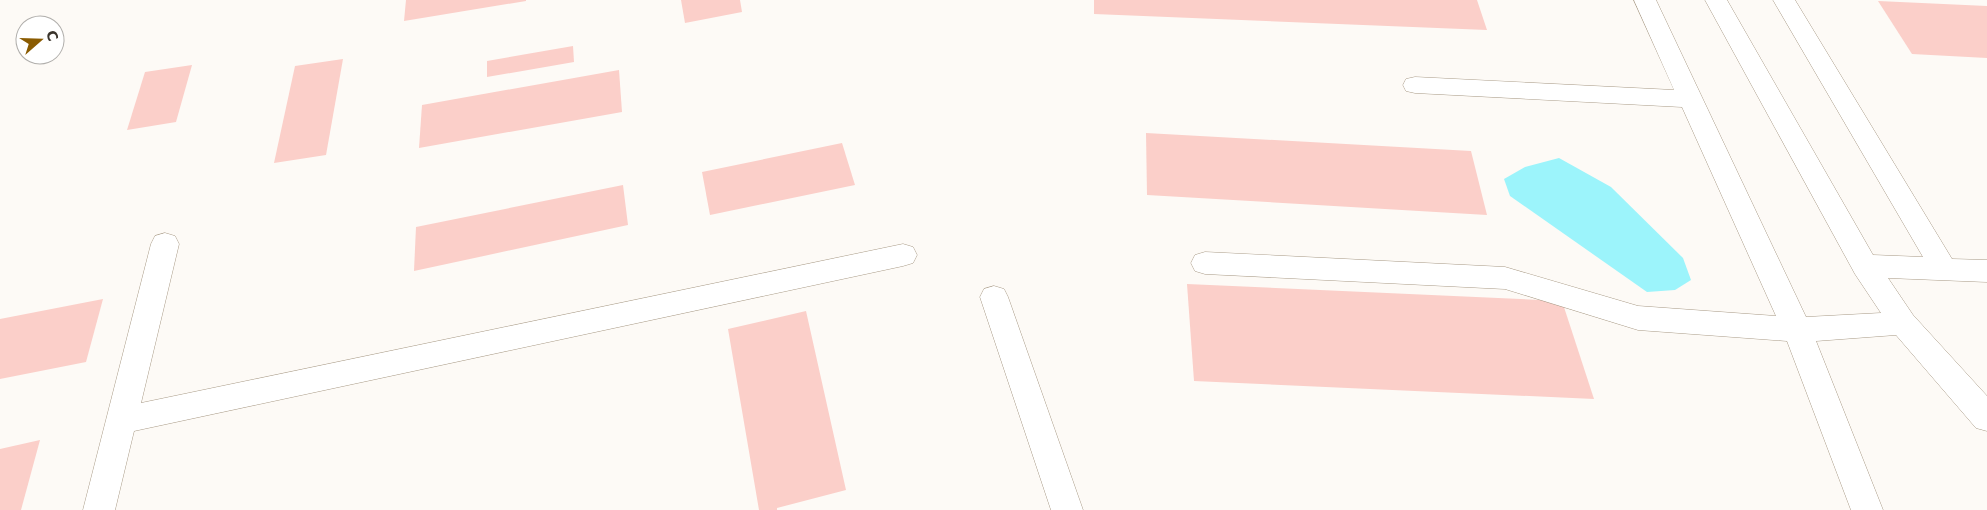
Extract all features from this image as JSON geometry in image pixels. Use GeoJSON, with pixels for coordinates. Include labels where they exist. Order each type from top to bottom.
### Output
{"type":"FeatureCollection","features":[{"type":"Feature","properties":{"kind":"lane"},"geometry":{"type":"LineString","coordinates":[[1645,0],[1797,330],[1867,510]]}},
{"type":"Feature","properties":{"kind":"lane"},"geometry":{"type":"LineString","coordinates":[[1716,0],[1865,266],[1903,323],[1987,418]]}},
{"type":"Feature","properties":{"kind":"lane"},"geometry":{"type":"LineString","coordinates":[[1784,0],[1944,269]]}},
{"type":"Feature","properties":{"kind":"lane"},"geometry":{"type":"LineString","coordinates":[[1415,85],[1690,99]]}},
{"type":"Feature","properties":{"kind":"lane"},"geometry":{"type":"LineString","coordinates":[[100,510],[165,244]]}},
{"type":"Feature","properties":{"kind":"lane"},"geometry":{"type":"LineString","coordinates":[[122,420],[903,255]]}},
{"type":"Feature","properties":{"kind":"lane"},"geometry":{"type":"LineString","coordinates":[[1204,263],[1504,278],[1638,318],[1797,330],[1903,323]]}},
{"type":"Feature","properties":{"kind":"lane"},"geometry":{"type":"LineString","coordinates":[[1865,266],[1987,271]]}},
{"type":"Feature","properties":{"kind":"lane"},"geometry":{"type":"LineString","coordinates":[[994,297],[1067,510]]}},
{"type":"Feature","properties":{"kind":"water"},"geometry":{"type":"Polygon","coordinates":[[[1559,158],[1611,187],[1683,258],[1691,280],[1675,290],[1647,292],[1510,196],[1504,179],[1525,167],[1559,158]]]}},
{"type":"Feature","properties":{"kind":"building"},"geometry":{"type":"Polygon","coordinates":[[[406,0],[526,0],[526,1],[404,21],[406,0]]]}},
{"type":"Feature","properties":{"kind":"building"},"geometry":{"type":"Polygon","coordinates":[[[681,0],[740,0],[742,12],[685,23],[681,0]]]}},
{"type":"Feature","properties":{"kind":"building"},"geometry":{"type":"Polygon","coordinates":[[[1094,0],[1477,0],[1487,30],[1094,14],[1094,0]]]}},
{"type":"Feature","properties":{"kind":"building"},"geometry":{"type":"Polygon","coordinates":[[[1878,1],[1987,6],[1987,58],[1912,54],[1878,1]]]}},
{"type":"Feature","properties":{"kind":"building"},"geometry":{"type":"Polygon","coordinates":[[[573,46],[574,62],[487,77],[487,61],[573,46]]]}},
{"type":"Feature","properties":{"kind":"building"},"geometry":{"type":"Polygon","coordinates":[[[343,59],[326,155],[274,163],[295,66],[343,59]]]}},
{"type":"Feature","properties":{"kind":"building"},"geometry":{"type":"Polygon","coordinates":[[[192,65],[176,122],[127,130],[145,72],[192,65]]]}},
{"type":"Feature","properties":{"kind":"building"},"geometry":{"type":"Polygon","coordinates":[[[619,70],[622,112],[419,148],[422,105],[619,70]]]}},
{"type":"Feature","properties":{"kind":"building"},"geometry":{"type":"Polygon","coordinates":[[[1146,133],[1471,151],[1487,215],[1147,195],[1146,133]]]}},
{"type":"Feature","properties":{"kind":"building"},"geometry":{"type":"Polygon","coordinates":[[[842,143],[855,185],[710,215],[702,172],[842,143]]]}},
{"type":"Feature","properties":{"kind":"building"},"geometry":{"type":"Polygon","coordinates":[[[623,185],[628,225],[414,271],[416,227],[623,185]]]}},
{"type":"Feature","properties":{"kind":"building"},"geometry":{"type":"Polygon","coordinates":[[[1187,284],[1562,301],[1594,399],[1194,381],[1187,284]]]}},
{"type":"Feature","properties":{"kind":"building"},"geometry":{"type":"Polygon","coordinates":[[[103,299],[86,362],[0,379],[0,319],[103,299]]]}},
{"type":"Feature","properties":{"kind":"building"},"geometry":{"type":"Polygon","coordinates":[[[806,311],[846,490],[777,508],[777,510],[759,510],[728,329],[806,311]]]}},
{"type":"Feature","properties":{"kind":"building"},"geometry":{"type":"Polygon","coordinates":[[[40,440],[21,510],[0,510],[0,449],[40,440]]]}}]}
